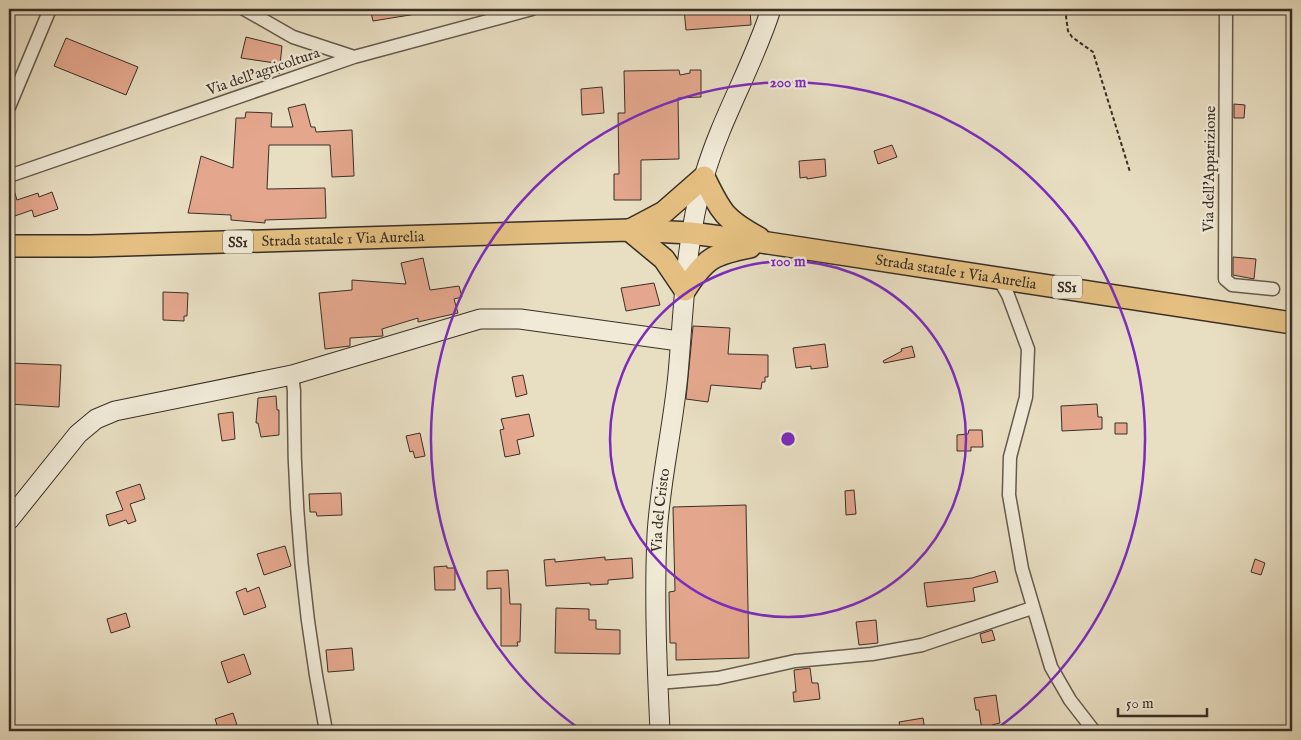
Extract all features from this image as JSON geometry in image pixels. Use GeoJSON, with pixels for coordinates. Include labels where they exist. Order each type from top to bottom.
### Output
{"type":"FeatureCollection","features":[{"type":"Feature","properties":{"kind":"main road"},"geometry":{"type":"LineString","coordinates":[[704,177],[722,212],[734,224],[768,243],[722,252],[713,256],[697,271],[685,290],[664,259],[629,230],[664,212],[704,177]]}},
{"type":"Feature","properties":{"kind":"main road","name":"SS1"},"geometry":{"type":"LineString","coordinates":[[629,230],[691,232],[768,243]]}},
{"type":"Feature","properties":{"kind":"main road","name":"Strada statale 1 Via Aurelia"},"geometry":{"type":"LineString","coordinates":[[9,246],[101,246],[629,230]]}},
{"type":"Feature","properties":{"kind":"main road","name":"Strada statale 1 Via Aurelia"},"geometry":{"type":"LineString","coordinates":[[768,243],[1292,323]]}},
{"type":"Feature","properties":{"kind":"street"},"geometry":{"type":"LineString","coordinates":[[9,107],[50,9]]}},
{"type":"Feature","properties":{"kind":"street"},"geometry":{"type":"LineString","coordinates":[[244,9],[293,37],[354,56]]}},
{"type":"Feature","properties":{"kind":"street","name":"Via dell'agricoltura"},"geometry":{"type":"LineString","coordinates":[[9,176],[354,56],[532,9]]}},
{"type":"Feature","properties":{"kind":"street","name":"Via del Cristo"},"geometry":{"type":"LineString","coordinates":[[660,731],[657,534],[678,373],[679,341],[691,232],[704,177],[715,142],[763,36],[771,9]]}},
{"type":"Feature","properties":{"kind":"street","name":"Via dell'Apparizione"},"geometry":{"type":"LineString","coordinates":[[1226,9],[1225,279],[1232,285],[1273,289]]}},
{"type":"Feature","properties":{"kind":"street"},"geometry":{"type":"LineString","coordinates":[[998,277],[1008,295],[1028,349],[1026,397],[1010,456],[1010,494],[1017,545],[1032,608],[1052,667],[1060,684],[1094,731]]}},
{"type":"Feature","properties":{"kind":"street"},"geometry":{"type":"LineString","coordinates":[[9,520],[78,434],[96,419],[115,411],[292,374],[480,320],[498,318],[679,341]]}},
{"type":"Feature","properties":{"kind":"street"},"geometry":{"type":"LineString","coordinates":[[292,374],[298,530],[315,676],[326,731]]}},
{"type":"Feature","properties":{"kind":"street"},"geometry":{"type":"LineString","coordinates":[[658,683],[682,683],[718,678],[796,661],[872,654],[932,643],[1032,608]]}},
{"type":"Feature","properties":{"kind":"path"},"geometry":{"type":"LineString","coordinates":[[1065,9],[1068,31],[1072,37],[1093,52],[1130,172]]}},
{"type":"Feature","properties":{"kind":"building"},"geometry":{"type":"Polygon","coordinates":[[[370,9],[416,9],[416,14],[373,21],[370,9]]]}},
{"type":"Feature","properties":{"kind":"building"},"geometry":{"type":"Polygon","coordinates":[[[684,9],[750,9],[751,25],[686,30],[684,9]]]}},
{"type":"Feature","properties":{"kind":"building"},"geometry":{"type":"Polygon","coordinates":[[[246,37],[282,46],[279,74],[275,63],[241,58],[246,37]]]}},
{"type":"Feature","properties":{"kind":"building"},"geometry":{"type":"Polygon","coordinates":[[[66,38],[138,67],[126,95],[54,66],[66,38]]]}},
{"type":"Feature","properties":{"kind":"building"},"geometry":{"type":"Polygon","coordinates":[[[679,70],[680,75],[690,73],[690,70],[701,70],[701,97],[678,98],[679,159],[641,160],[641,200],[614,200],[614,174],[619,174],[618,113],[625,113],[624,71],[679,70]]]}},
{"type":"Feature","properties":{"kind":"building"},"geometry":{"type":"Polygon","coordinates":[[[602,87],[604,113],[582,115],[581,89],[602,87]]]}},
{"type":"Feature","properties":{"kind":"building"},"geometry":{"type":"Polygon","coordinates":[[[305,104],[311,127],[315,127],[316,132],[352,130],[354,176],[332,177],[330,145],[269,145],[267,189],[325,188],[326,218],[265,220],[265,223],[231,220],[231,215],[188,213],[201,156],[233,168],[236,118],[245,118],[246,112],[272,113],[271,127],[293,127],[288,108],[305,104]]]}},
{"type":"Feature","properties":{"kind":"building"},"geometry":{"type":"Polygon","coordinates":[[[1234,104],[1245,105],[1244,118],[1234,118],[1234,104]]]}},
{"type":"Feature","properties":{"kind":"building"},"geometry":{"type":"Polygon","coordinates":[[[892,145],[897,157],[878,164],[874,151],[892,145]]]}},
{"type":"Feature","properties":{"kind":"building"},"geometry":{"type":"Polygon","coordinates":[[[825,159],[826,176],[807,179],[807,177],[800,178],[799,161],[825,159]]]}},
{"type":"Feature","properties":{"kind":"building"},"geometry":{"type":"Polygon","coordinates":[[[9,184],[12,184],[17,200],[38,193],[39,197],[52,192],[58,209],[34,217],[32,210],[9,218],[9,184]]]}},
{"type":"Feature","properties":{"kind":"building"},"geometry":{"type":"Polygon","coordinates":[[[1233,257],[1256,259],[1254,279],[1233,275],[1233,257]]]}},
{"type":"Feature","properties":{"kind":"building"},"geometry":{"type":"Polygon","coordinates":[[[423,258],[430,290],[459,286],[462,297],[454,299],[458,313],[418,322],[418,318],[382,329],[383,336],[350,338],[350,346],[325,349],[319,293],[352,290],[352,280],[406,284],[401,263],[423,258]]]}},
{"type":"Feature","properties":{"kind":"building"},"geometry":{"type":"Polygon","coordinates":[[[654,283],[660,305],[626,311],[621,288],[654,283]]]}},
{"type":"Feature","properties":{"kind":"building"},"geometry":{"type":"Polygon","coordinates":[[[163,292],[188,293],[187,316],[184,316],[184,321],[163,320],[163,292]]]}},
{"type":"Feature","properties":{"kind":"building"},"geometry":{"type":"Polygon","coordinates":[[[693,326],[730,328],[728,354],[768,355],[768,377],[765,377],[765,382],[762,382],[761,389],[711,385],[708,402],[686,399],[693,326]]]}},
{"type":"Feature","properties":{"kind":"building"},"geometry":{"type":"Polygon","coordinates":[[[825,344],[828,367],[811,369],[811,366],[796,368],[793,348],[825,344]]]}},
{"type":"Feature","properties":{"kind":"building"},"geometry":{"type":"Polygon","coordinates":[[[912,346],[915,357],[884,363],[883,361],[902,351],[901,349],[912,346]]]}},
{"type":"Feature","properties":{"kind":"building"},"geometry":{"type":"Polygon","coordinates":[[[9,363],[61,365],[59,407],[9,404],[9,363]]]}},
{"type":"Feature","properties":{"kind":"building"},"geometry":{"type":"Polygon","coordinates":[[[523,375],[527,394],[516,397],[512,377],[523,375]]]}},
{"type":"Feature","properties":{"kind":"building"},"geometry":{"type":"Polygon","coordinates":[[[276,396],[277,410],[279,410],[279,435],[261,437],[258,423],[256,423],[258,398],[276,396]]]}},
{"type":"Feature","properties":{"kind":"building"},"geometry":{"type":"Polygon","coordinates":[[[1097,404],[1098,417],[1102,417],[1102,429],[1062,431],[1061,406],[1097,404]]]}},
{"type":"Feature","properties":{"kind":"building"},"geometry":{"type":"Polygon","coordinates":[[[233,412],[235,439],[222,441],[218,414],[233,412]]]}},
{"type":"Feature","properties":{"kind":"building"},"geometry":{"type":"Polygon","coordinates":[[[529,414],[534,436],[517,440],[520,454],[505,457],[500,430],[504,429],[501,419],[529,414]]]}},
{"type":"Feature","properties":{"kind":"building"},"geometry":{"type":"Polygon","coordinates":[[[1115,423],[1127,423],[1127,434],[1115,434],[1115,423]]]}},
{"type":"Feature","properties":{"kind":"building"},"geometry":{"type":"Polygon","coordinates":[[[969,430],[982,430],[983,447],[971,447],[971,451],[957,451],[957,435],[968,434],[969,430]]]}},
{"type":"Feature","properties":{"kind":"building"},"geometry":{"type":"Polygon","coordinates":[[[420,433],[425,456],[415,458],[413,451],[410,452],[406,436],[420,433]]]}},
{"type":"Feature","properties":{"kind":"building"},"geometry":{"type":"Polygon","coordinates":[[[140,484],[145,499],[130,504],[136,521],[128,524],[126,520],[109,526],[106,515],[123,510],[116,492],[140,484]]]}},
{"type":"Feature","properties":{"kind":"building"},"geometry":{"type":"Polygon","coordinates":[[[854,490],[856,514],[846,515],[845,491],[854,490]]]}},
{"type":"Feature","properties":{"kind":"building"},"geometry":{"type":"Polygon","coordinates":[[[341,493],[342,515],[317,516],[316,512],[310,512],[309,494],[341,493]]]}},
{"type":"Feature","properties":{"kind":"building"},"geometry":{"type":"Polygon","coordinates":[[[746,505],[749,658],[676,660],[676,643],[670,643],[669,592],[675,591],[673,507],[746,505]]]}},
{"type":"Feature","properties":{"kind":"building"},"geometry":{"type":"Polygon","coordinates":[[[285,546],[291,566],[264,575],[257,554],[285,546]]]}},
{"type":"Feature","properties":{"kind":"building"},"geometry":{"type":"Polygon","coordinates":[[[605,557],[605,560],[632,558],[633,578],[608,580],[608,584],[590,585],[590,583],[546,586],[544,560],[555,559],[555,562],[605,557]]]}},
{"type":"Feature","properties":{"kind":"building"},"geometry":{"type":"Polygon","coordinates":[[[1255,559],[1265,563],[1261,575],[1251,572],[1255,559]]]}},
{"type":"Feature","properties":{"kind":"building"},"geometry":{"type":"Polygon","coordinates":[[[447,566],[447,568],[455,568],[455,590],[435,590],[434,567],[447,566]]]}},
{"type":"Feature","properties":{"kind":"building"},"geometry":{"type":"Polygon","coordinates":[[[508,570],[510,604],[521,604],[520,642],[517,642],[518,646],[501,646],[501,588],[487,589],[487,571],[508,570]]]}},
{"type":"Feature","properties":{"kind":"building"},"geometry":{"type":"Polygon","coordinates":[[[995,571],[998,582],[973,588],[975,601],[927,607],[924,583],[972,578],[995,571]]]}},
{"type":"Feature","properties":{"kind":"building"},"geometry":{"type":"Polygon","coordinates":[[[259,587],[266,607],[244,615],[236,592],[246,588],[247,592],[259,587]]]}},
{"type":"Feature","properties":{"kind":"building"},"geometry":{"type":"Polygon","coordinates":[[[556,608],[589,609],[589,620],[596,620],[596,629],[620,630],[620,654],[555,653],[556,608]]]}},
{"type":"Feature","properties":{"kind":"building"},"geometry":{"type":"Polygon","coordinates":[[[126,613],[130,627],[111,633],[107,619],[126,613]]]}},
{"type":"Feature","properties":{"kind":"building"},"geometry":{"type":"Polygon","coordinates":[[[876,620],[878,643],[859,645],[856,622],[876,620]]]}},
{"type":"Feature","properties":{"kind":"building"},"geometry":{"type":"Polygon","coordinates":[[[992,630],[995,640],[982,643],[980,634],[992,630]]]}},
{"type":"Feature","properties":{"kind":"building"},"geometry":{"type":"Polygon","coordinates":[[[352,648],[354,670],[328,672],[326,650],[352,648]]]}},
{"type":"Feature","properties":{"kind":"building"},"geometry":{"type":"Polygon","coordinates":[[[244,654],[251,674],[228,683],[221,662],[244,654]]]}},
{"type":"Feature","properties":{"kind":"building"},"geometry":{"type":"Polygon","coordinates":[[[810,668],[812,683],[818,683],[820,699],[794,702],[793,692],[796,692],[794,670],[810,668]]]}},
{"type":"Feature","properties":{"kind":"building"},"geometry":{"type":"Polygon","coordinates":[[[996,695],[1000,723],[992,725],[993,731],[982,731],[979,710],[976,710],[974,698],[996,695]]]}},
{"type":"Feature","properties":{"kind":"building"},"geometry":{"type":"Polygon","coordinates":[[[233,713],[239,731],[219,731],[215,719],[233,713]]]}},
{"type":"Feature","properties":{"kind":"building"},"geometry":{"type":"Polygon","coordinates":[[[923,718],[925,731],[901,731],[899,722],[923,718]]]}}]}
